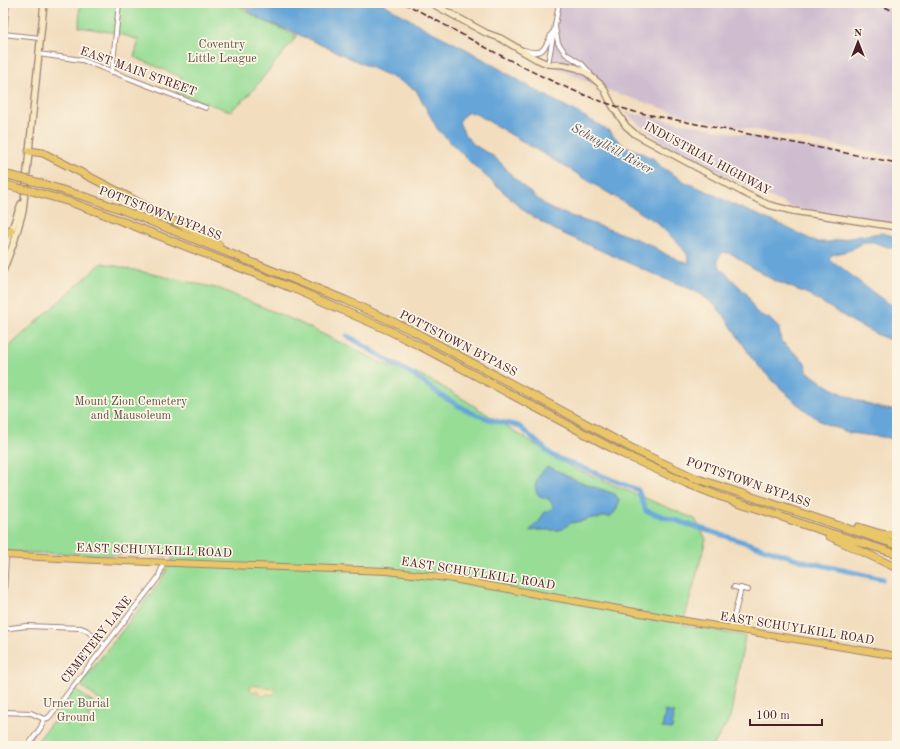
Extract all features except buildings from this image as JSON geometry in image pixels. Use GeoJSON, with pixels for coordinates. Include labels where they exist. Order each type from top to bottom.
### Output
{"type":"FeatureCollection","features":[{"type":"Feature","properties":{"kind":"highway"},"geometry":{"type":"LineString","coordinates":[[29,151],[43,153],[119,192],[235,255]]}},
{"type":"Feature","properties":{"kind":"highway","name":"POTTSTOWN BYPASS"},"geometry":{"type":"LineString","coordinates":[[3,174],[33,181],[89,198],[345,300],[413,331],[635,450],[694,478],[897,545]]}},
{"type":"Feature","properties":{"kind":"highway","name":"POTTSTOWN BYPASS"},"geometry":{"type":"LineString","coordinates":[[3,184],[70,202],[297,290],[422,347],[591,438],[686,483],[719,496],[808,526],[897,554]]}},
{"type":"Feature","properties":{"kind":"highway"},"geometry":{"type":"LineString","coordinates":[[3,239],[12,230]]}},
{"type":"Feature","properties":{"kind":"highway"},"geometry":{"type":"LineString","coordinates":[[769,502],[882,534],[897,536]]}},
{"type":"Feature","properties":{"kind":"highway"},"geometry":{"type":"LineString","coordinates":[[808,526],[897,568]]}},
{"type":"Feature","properties":{"kind":"main road","name":"EAST SCHUYLKILL ROAD"},"geometry":{"type":"LineString","coordinates":[[4,555],[387,571],[418,574],[480,583],[731,629],[897,656]]}},
{"type":"Feature","properties":{"kind":"street"},"geometry":{"type":"LineString","coordinates":[[3,45],[6,3]]}},
{"type":"Feature","properties":{"kind":"street"},"geometry":{"type":"LineString","coordinates":[[3,271],[23,211],[44,3]]}},
{"type":"Feature","properties":{"kind":"street"},"geometry":{"type":"LineString","coordinates":[[112,72],[119,3]]}},
{"type":"Feature","properties":{"kind":"street","name":"INDUSTRIAL HIGHWAY"},"geometry":{"type":"LineString","coordinates":[[431,3],[486,33],[500,38],[536,59],[548,64],[577,68],[587,73],[604,89],[612,106],[626,126],[635,134],[746,194],[769,205],[793,211],[897,226]]}},
{"type":"Feature","properties":{"kind":"street"},"geometry":{"type":"LineString","coordinates":[[548,64],[558,3]]}},
{"type":"Feature","properties":{"kind":"street"},"geometry":{"type":"LineString","coordinates":[[515,47],[531,53],[539,52],[545,49],[555,27]]}},
{"type":"Feature","properties":{"kind":"street"},"geometry":{"type":"LineString","coordinates":[[555,27],[558,43],[566,54],[582,64],[600,84]]}},
{"type":"Feature","properties":{"kind":"street"},"geometry":{"type":"LineString","coordinates":[[3,34],[40,38]]}},
{"type":"Feature","properties":{"kind":"street","name":"EAST MAIN STREET"},"geometry":{"type":"LineString","coordinates":[[38,54],[82,60],[206,108]]}},
{"type":"Feature","properties":{"kind":"street"},"geometry":{"type":"LineString","coordinates":[[3,253],[24,196]]}},
{"type":"Feature","properties":{"kind":"street"},"geometry":{"type":"LineString","coordinates":[[3,615],[4,555]]}},
{"type":"Feature","properties":{"kind":"street","name":"CEMETERY LANE"},"geometry":{"type":"LineString","coordinates":[[28,746],[41,727],[44,719],[50,716],[158,578],[162,568],[162,562]]}},
{"type":"Feature","properties":{"kind":"street"},"geometry":{"type":"LineString","coordinates":[[734,587],[748,590]]}},
{"type":"Feature","properties":{"kind":"street"},"geometry":{"type":"LineString","coordinates":[[731,629],[741,588]]}},
{"type":"Feature","properties":{"kind":"street"},"geometry":{"type":"LineString","coordinates":[[3,629],[26,626],[81,628],[106,645]]}},
{"type":"Feature","properties":{"kind":"street"},"geometry":{"type":"LineString","coordinates":[[3,712],[31,713],[44,719]]}},
{"type":"Feature","properties":{"kind":"shaded area"},"geometry":{"type":"Polygon","coordinates":[[[558,3],[897,3],[897,157],[692,118],[604,89],[548,64],[558,3]]]}},
{"type":"Feature","properties":{"kind":"shaded area"},"geometry":{"type":"Polygon","coordinates":[[[624,112],[897,164],[897,226],[791,207],[675,152],[624,112]]]}},
{"type":"Feature","properties":{"kind":"green space","name":"Coventry Little League"},"geometry":{"type":"Polygon","coordinates":[[[80,3],[236,3],[253,16],[297,36],[247,97],[230,111],[176,93],[181,77],[134,57],[139,40],[117,33],[79,27],[80,3]]]}},
{"type":"Feature","properties":{"kind":"green space"},"geometry":{"type":"Polygon","coordinates":[[[102,263],[220,289],[300,323],[386,365],[421,375],[455,394],[573,468],[695,519],[706,539],[683,625],[745,636],[730,718],[713,746],[34,746],[51,723],[59,722],[68,725],[53,718],[75,689],[97,706],[80,729],[82,730],[104,704],[80,685],[160,582],[174,556],[3,551],[3,352],[102,263]]]}},
{"type":"Feature","properties":{"kind":"sand"},"geometry":{"type":"Polygon","coordinates":[[[254,685],[263,688],[273,688],[276,692],[274,694],[270,695],[268,693],[265,696],[262,696],[258,691],[252,692],[250,690],[250,687],[254,685]]]}},
{"type":"Feature","properties":{"kind":"water","name":"Schuylkill River"},"geometry":{"type":"Polygon","coordinates":[[[239,3],[382,3],[608,130],[622,144],[654,159],[663,168],[687,183],[736,206],[818,242],[828,242],[882,233],[897,237],[897,250],[873,242],[863,242],[851,250],[832,255],[829,258],[897,308],[897,343],[855,323],[808,294],[773,280],[732,254],[723,252],[718,258],[718,263],[721,269],[747,294],[755,311],[770,319],[779,328],[781,341],[805,362],[806,370],[836,391],[849,397],[874,406],[897,410],[897,439],[850,433],[823,423],[796,403],[763,371],[752,358],[725,317],[715,305],[699,293],[555,230],[527,213],[469,161],[438,130],[416,90],[400,81],[293,32],[264,21],[239,3]],[[470,112],[465,114],[459,122],[465,135],[473,144],[493,156],[513,177],[551,209],[631,237],[651,245],[680,261],[689,263],[687,254],[679,244],[656,222],[478,115],[470,112]]]}},
{"type":"Feature","properties":{"kind":"water"},"geometry":{"type":"Polygon","coordinates":[[[548,467],[588,485],[615,494],[619,500],[615,511],[610,517],[605,516],[597,519],[591,518],[570,523],[563,529],[559,530],[529,531],[540,520],[544,513],[553,507],[549,499],[538,494],[535,488],[539,476],[548,467]]]}},
{"type":"Feature","properties":{"kind":"water"},"geometry":{"type":"Polygon","coordinates":[[[664,711],[675,713],[672,729],[662,728],[665,713],[664,711]]]}},
{"type":"Feature","properties":{"kind":"waterway"},"geometry":{"type":"LineString","coordinates":[[347,336],[412,374],[442,396],[470,412],[491,420],[519,426],[553,456],[638,490],[646,511],[807,562],[883,579]]}},
{"type":"Feature","properties":{"kind":"railway"},"geometry":{"type":"LineString","coordinates":[[404,3],[533,72],[591,98],[635,112],[897,163]]}},
{"type":"Feature","properties":{"kind":"railway"},"geometry":{"type":"LineString","coordinates":[[877,3],[897,13]]}},
{"type":"Feature","properties":{"kind":"park label","name":"Mount Zion Cemetery and Mausoleum"},"geometry":{"type":"Point","coordinates":[131,409]}},
{"type":"Feature","properties":{"kind":"park label","name":"Urner Burial Ground"},"geometry":{"type":"Point","coordinates":[76,711]}}]}
